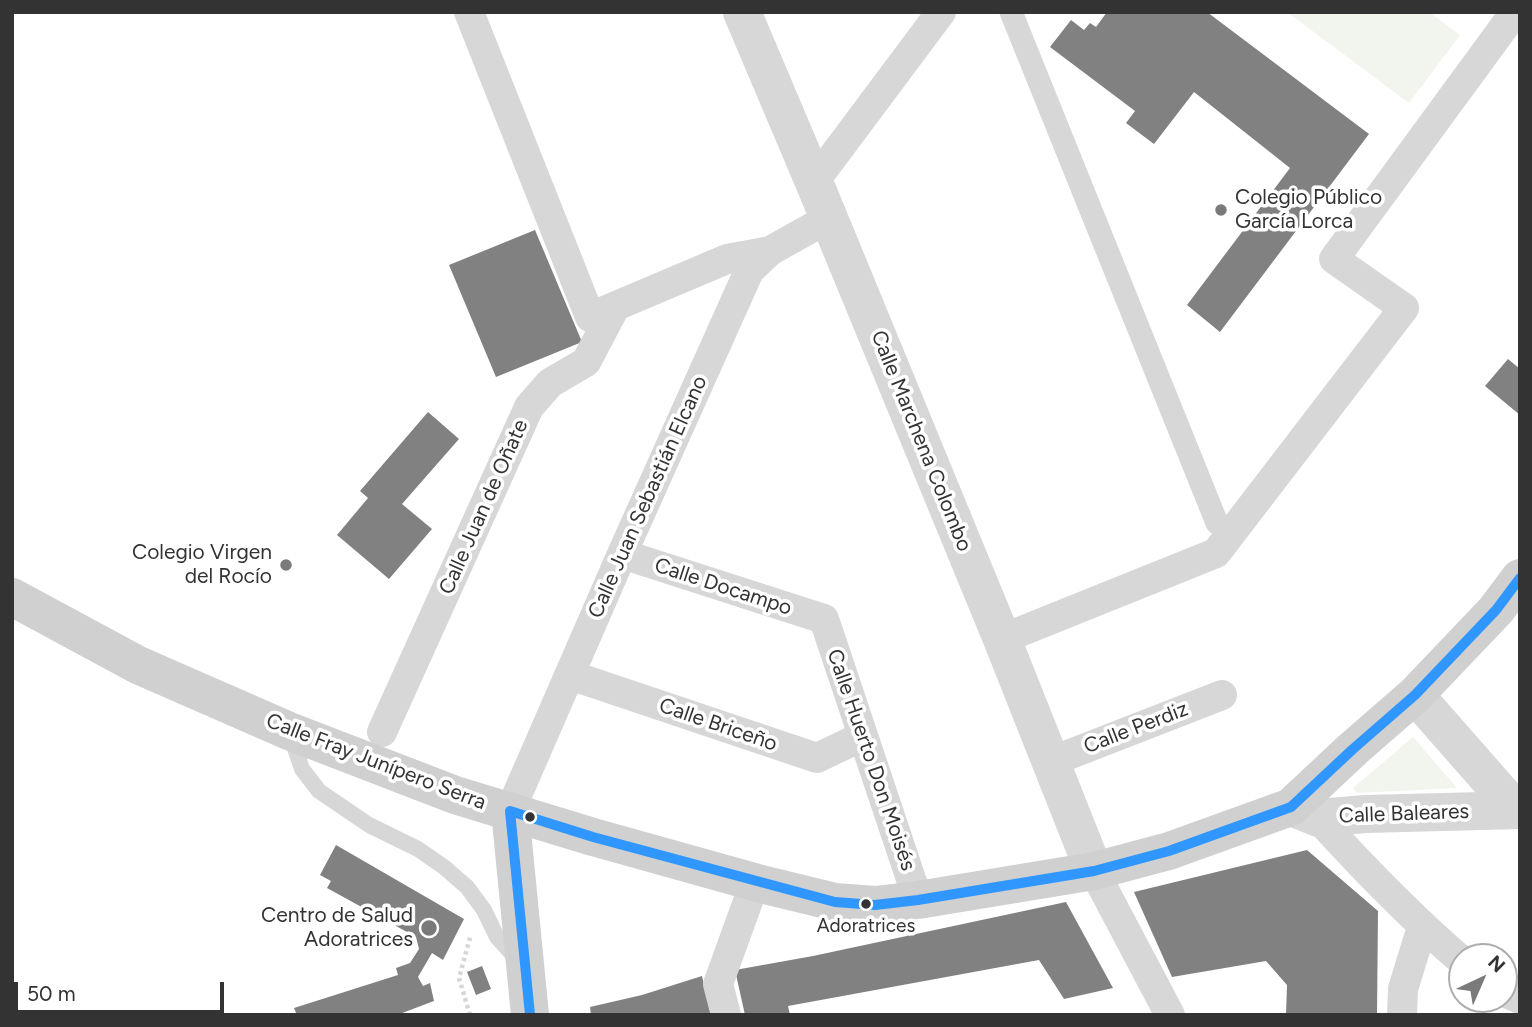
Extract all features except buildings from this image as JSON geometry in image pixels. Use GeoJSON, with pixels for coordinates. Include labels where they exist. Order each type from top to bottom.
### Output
{"type":"FeatureCollection","features":[{"type":"Feature","properties":{"kind":"main road"},"geometry":{"type":"LineString","coordinates":[[1305,812],[1353,749],[1415,695],[1496,610],[1520,578]]}},
{"type":"Feature","properties":{"kind":"main road","name":"Calle Fray Junípero Serra"},"geometry":{"type":"LineString","coordinates":[[12,589],[53,618]]}},
{"type":"Feature","properties":{"kind":"main road","name":"Calle Fray Junípero Serra"},"geometry":{"type":"LineString","coordinates":[[12,597],[138,665],[289,731],[454,794],[593,837],[835,902],[875,905],[918,900],[1094,871],[1305,812]]}},
{"type":"Feature","properties":{"kind":"main road"},"geometry":{"type":"LineString","coordinates":[[510,811],[530,1015]]}},
{"type":"Feature","properties":{"kind":"street"},"geometry":{"type":"LineString","coordinates":[[469,12],[603,312],[727,259],[770,251]]}},
{"type":"Feature","properties":{"kind":"street","name":"Calle Marchena Colombo"},"geometry":{"type":"LineString","coordinates":[[742,12],[1002,639],[1094,871]]}},
{"type":"Feature","properties":{"kind":"street"},"geometry":{"type":"LineString","coordinates":[[814,182],[941,12]]}},
{"type":"Feature","properties":{"kind":"street"},"geometry":{"type":"LineString","coordinates":[[1011,12],[1217,523]]}},
{"type":"Feature","properties":{"kind":"street"},"geometry":{"type":"LineString","coordinates":[[1002,639],[1216,553],[1404,309],[1334,259],[1515,12]]}},
{"type":"Feature","properties":{"kind":"street","name":"Calle Juan Sebastián Elcano"},"geometry":{"type":"LineString","coordinates":[[510,811],[750,271],[770,251],[829,218]]}},
{"type":"Feature","properties":{"kind":"street","name":"Calle Juan de Oñate"},"geometry":{"type":"LineString","coordinates":[[382,732],[529,407],[550,383],[586,362],[603,312]]}},
{"type":"Feature","properties":{"kind":"street","name":"Calle Docampo"},"geometry":{"type":"LineString","coordinates":[[622,554],[824,620]]}},
{"type":"Feature","properties":{"kind":"street","name":"Calle Huerto Don Moisés"},"geometry":{"type":"LineString","coordinates":[[824,620],[918,900]]}},
{"type":"Feature","properties":{"kind":"street","name":"Calle Briceño"},"geometry":{"type":"LineString","coordinates":[[570,675],[817,758],[863,736]]}},
{"type":"Feature","properties":{"kind":"street","name":"Calle Perdiz"},"geometry":{"type":"LineString","coordinates":[[1050,762],[1222,695]]}},
{"type":"Feature","properties":{"kind":"street"},"geometry":{"type":"LineString","coordinates":[[1415,695],[1518,810]]}},
{"type":"Feature","properties":{"kind":"street","name":"Calle Baleares"},"geometry":{"type":"LineString","coordinates":[[1305,812],[1366,814],[1518,810]]}},
{"type":"Feature","properties":{"kind":"street"},"geometry":{"type":"LineString","coordinates":[[1305,812],[1448,949]]}},
{"type":"Feature","properties":{"kind":"street"},"geometry":{"type":"LineString","coordinates":[[1094,871],[1170,1015]]}},
{"type":"Feature","properties":{"kind":"street"},"geometry":{"type":"LineString","coordinates":[[726,1015],[718,984],[755,882]]}},
{"type":"Feature","properties":{"kind":"street"},"geometry":{"type":"LineString","coordinates":[[1402,1015],[1403,989],[1422,927]]}},
{"type":"Feature","properties":{"kind":"lane"},"geometry":{"type":"LineString","coordinates":[[289,731],[302,769],[319,791],[369,825],[418,849],[444,867],[467,887],[484,910],[496,937],[525,969]]}},
{"type":"Feature","properties":{"kind":"path"},"geometry":{"type":"LineString","coordinates":[[470,1015],[459,978],[474,927]]}},
{"type":"Feature","properties":{"kind":"shaded area"},"geometry":{"type":"Polygon","coordinates":[[[1287,12],[1429,12],[1460,35],[1409,103],[1287,12]]]}},
{"type":"Feature","properties":{"kind":"shaded area"},"geometry":{"type":"Polygon","coordinates":[[[1413,737],[1457,788],[1357,793],[1353,788],[1413,737]]]}},
{"type":"Feature","properties":{"kind":"transit line"},"geometry":{"type":"LineString","coordinates":[[530,1015],[510,811],[593,837],[835,902],[875,905],[918,900],[1094,871],[1169,851],[1291,807],[1415,695],[1496,610],[1520,578]]}},
{"type":"Feature","properties":{"kind":"place","name":"Colegio Público García Lorca"},"geometry":{"type":"Point","coordinates":[1221,210]}},
{"type":"Feature","properties":{"kind":"place","name":"Colegio Virgen del Rocío"},"geometry":{"type":"Point","coordinates":[286,565]}},
{"type":"Feature","properties":{"kind":"place","name":"Adoratrices"},"geometry":{"type":"Point","coordinates":[866,904]}},
{"type":"Feature","properties":{"kind":"place","name":"Centro de Salud Adoratrices"},"geometry":{"type":"Point","coordinates":[429,928]}}]}
